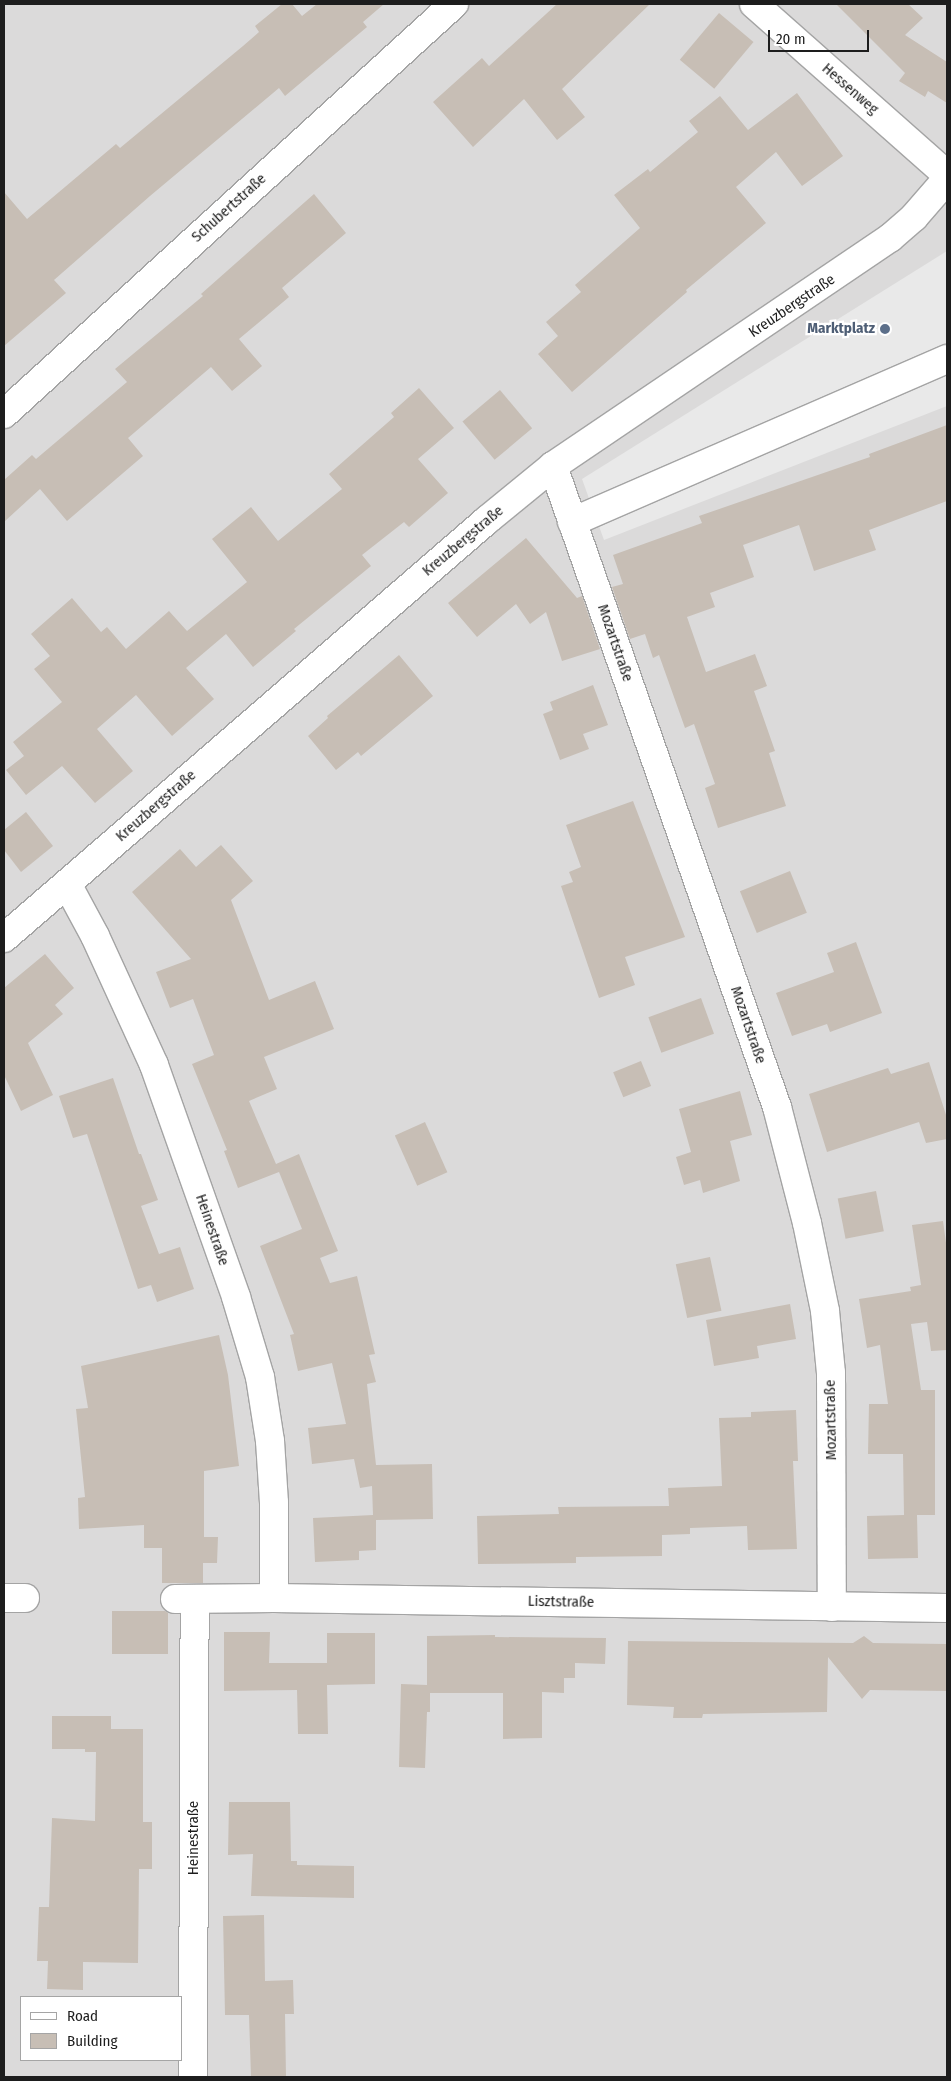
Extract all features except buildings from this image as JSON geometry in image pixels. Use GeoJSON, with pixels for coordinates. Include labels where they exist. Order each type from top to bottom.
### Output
{"type":"FeatureCollection","features":[{"type":"Feature","properties":{"kind":"street","name":"Schubertstraße"},"geometry":{"type":"LineString","coordinates":[[4,414],[454,4]]}},
{"type":"Feature","properties":{"kind":"street","name":"Hessenweg"},"geometry":{"type":"LineString","coordinates":[[754,4],[947,175]]}},
{"type":"Feature","properties":{"kind":"street","name":"Kreuzbergstraße"},"geometry":{"type":"LineString","coordinates":[[4,938],[487,520],[553,466],[890,238],[914,217],[947,179]]}},
{"type":"Feature","properties":{"kind":"street"},"geometry":{"type":"LineString","coordinates":[[572,522],[947,359]]}},
{"type":"Feature","properties":{"kind":"street","name":"Mozartstraße"},"geometry":{"type":"LineString","coordinates":[[553,466],[777,1107],[807,1223],[825,1311],[830,1373],[832,1607]]}},
{"type":"Feature","properties":{"kind":"street","name":"Heinestraße"},"geometry":{"type":"LineString","coordinates":[[67,884],[95,936],[154,1065],[236,1297],[260,1377],[271,1450],[274,1503],[274,1598]]}},
{"type":"Feature","properties":{"kind":"street","name":"Lisztstraße"},"geometry":{"type":"LineString","coordinates":[[185,1599],[274,1598],[947,1608]]}},
{"type":"Feature","properties":{"kind":"street","name":"Heinestraße"},"geometry":{"type":"LineString","coordinates":[[185,1599],[193,2077]]}},
{"type":"Feature","properties":{"kind":"shaded area"},"geometry":{"type":"Polygon","coordinates":[[[4,4],[947,4],[947,2077],[4,2077],[4,4]]]}},
{"type":"Feature","properties":{"kind":"shaded area","name":"Marktplatz"},"geometry":{"type":"Polygon","coordinates":[[[947,251],[947,406],[604,540],[582,479],[947,251]]]}},
{"type":"Feature","properties":{"kind":"place","name":"Marktplatz"},"geometry":{"type":"Point","coordinates":[885,329]}}]}
